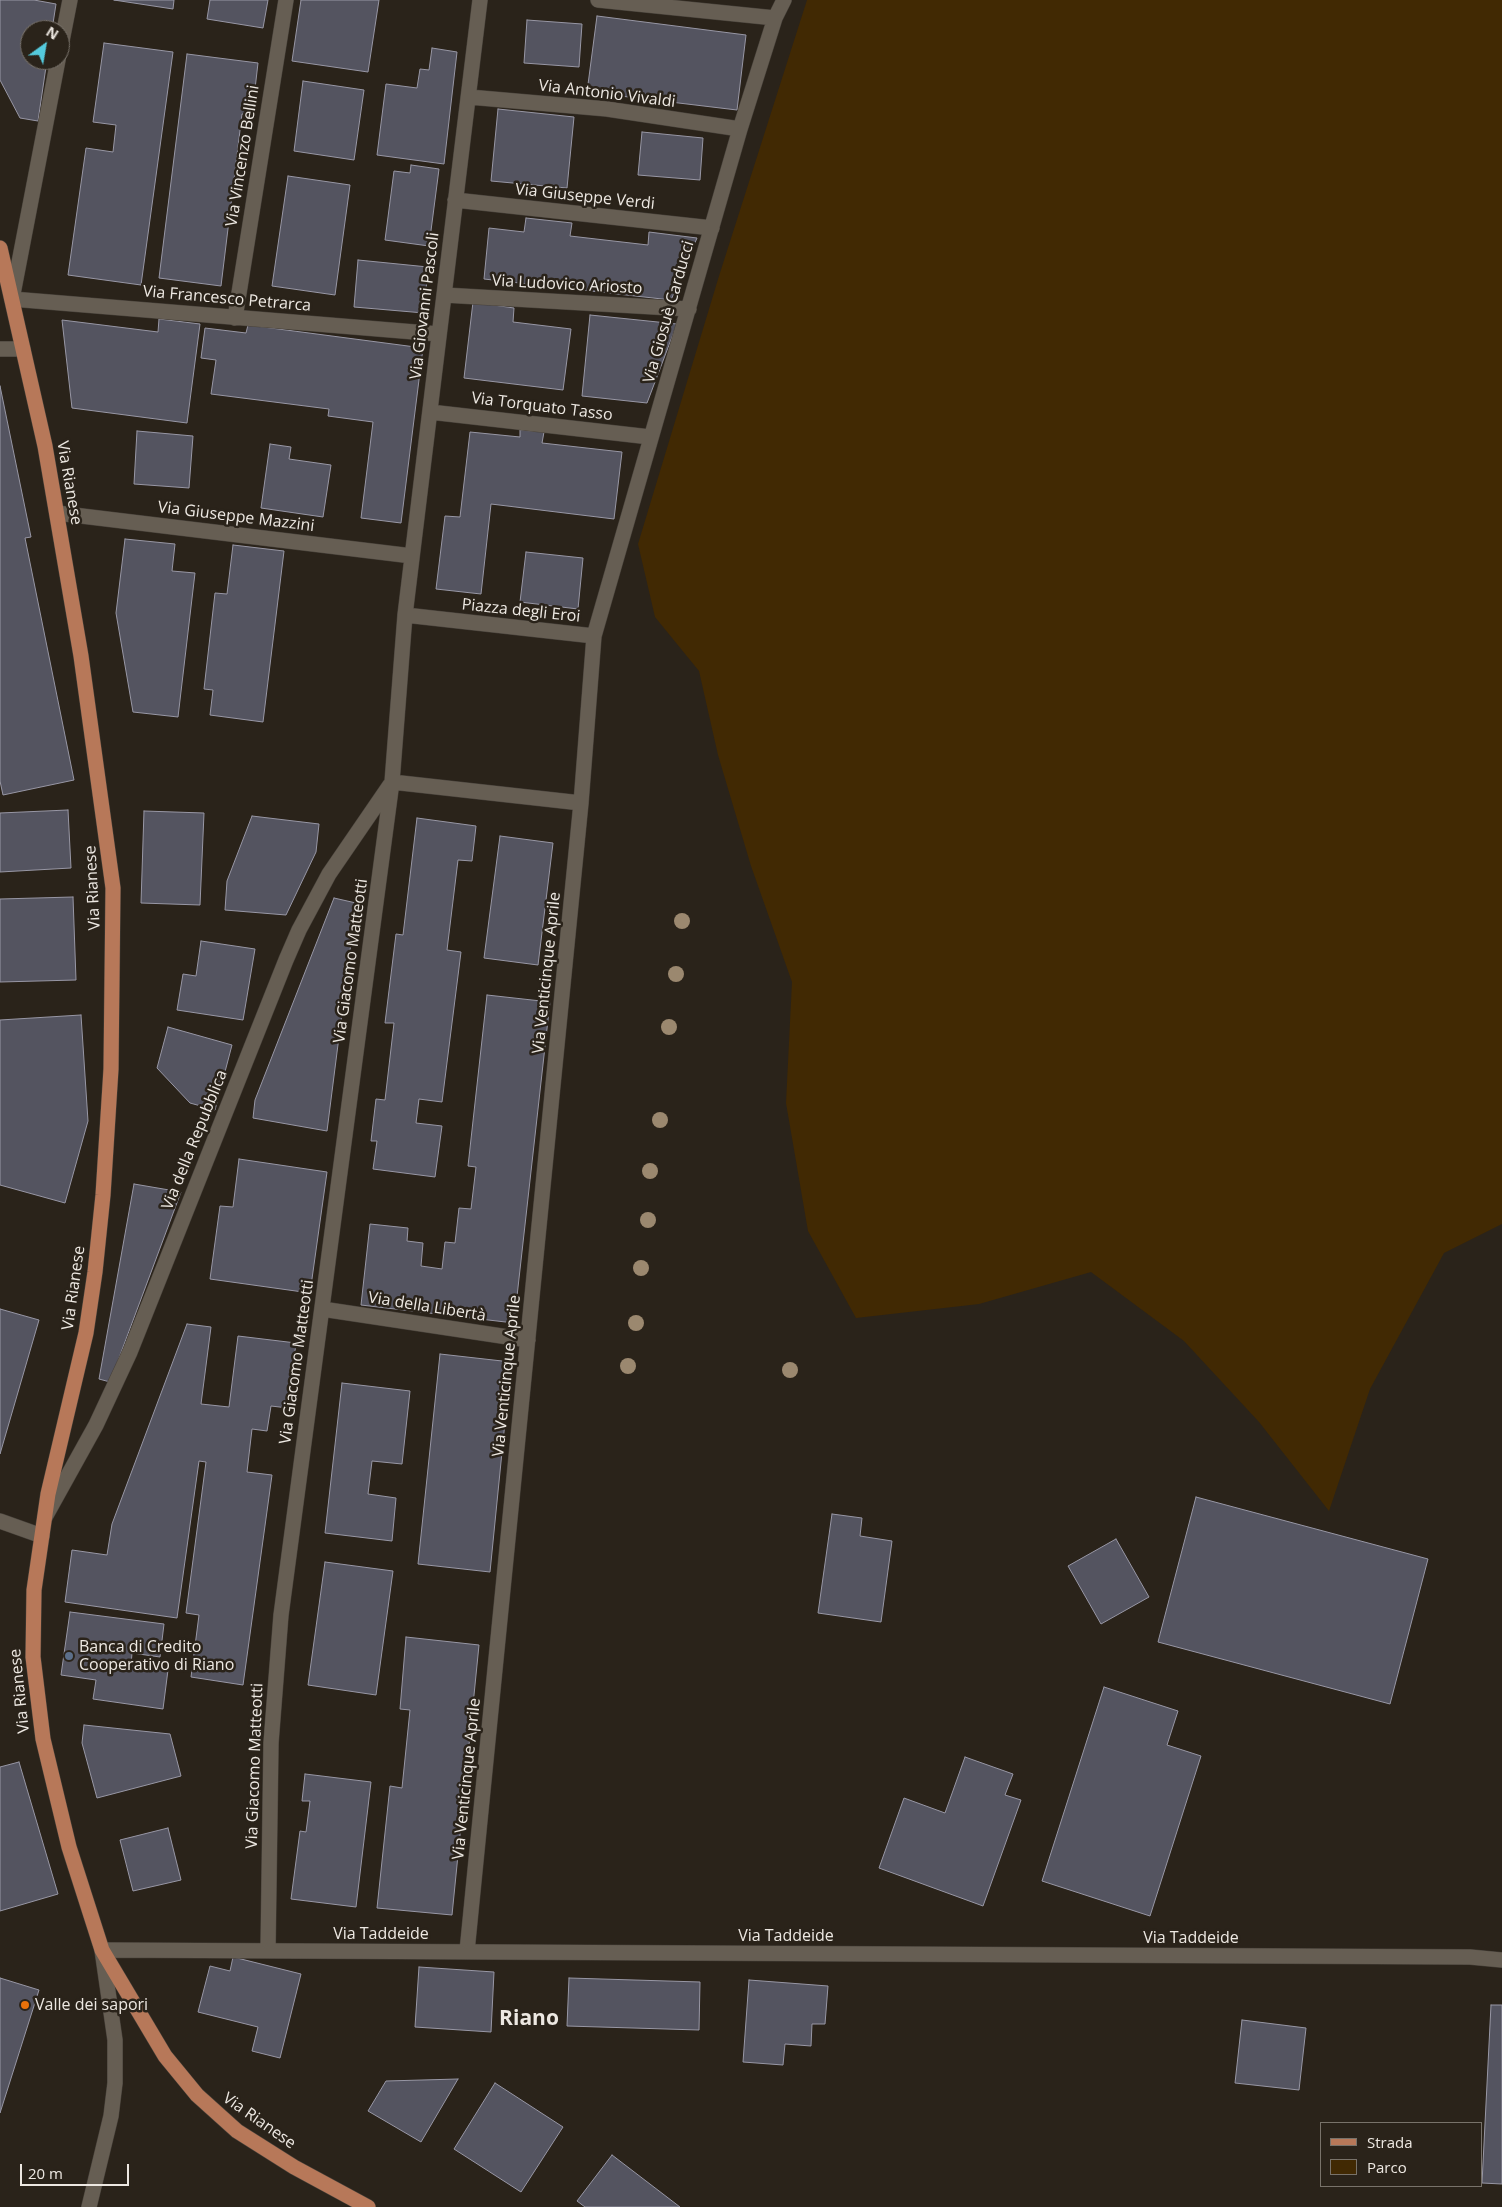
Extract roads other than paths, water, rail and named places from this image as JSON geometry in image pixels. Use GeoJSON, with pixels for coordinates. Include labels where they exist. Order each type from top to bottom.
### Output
{"type":"FeatureCollection","features":[{"type":"Feature","properties":{"kind":"main road","name":"Via Rianese"},"geometry":{"type":"LineString","coordinates":[[0,248],[45,446],[57,513],[81,656],[113,888],[114,954],[111,1069],[103,1196],[95,1272],[86,1333],[48,1494],[34,1583],[33,1657],[40,1719],[69,1847],[102,1950],[165,2056],[185,2082],[210,2108],[250,2140],[368,2207]]}},
{"type":"Feature","properties":{"kind":"street"},"geometry":{"type":"LineString","coordinates":[[66,20],[70,0]]}},
{"type":"Feature","properties":{"kind":"street","name":"Via Vincenzo Bellini"},"geometry":{"type":"LineString","coordinates":[[235,318],[286,0]]}},
{"type":"Feature","properties":{"kind":"street","name":"Via Giovanni Pascoli"},"geometry":{"type":"LineString","coordinates":[[405,615],[480,0]]}},
{"type":"Feature","properties":{"kind":"street"},"geometry":{"type":"LineString","coordinates":[[598,0],[776,18]]}},
{"type":"Feature","properties":{"kind":"street","name":"Via Giosuè Carducci"},"geometry":{"type":"LineString","coordinates":[[594,636],[740,129],[776,18],[784,0]]}},
{"type":"Feature","properties":{"kind":"street"},"geometry":{"type":"LineString","coordinates":[[12,299],[56,70]]}},
{"type":"Feature","properties":{"kind":"street","name":"Via Antonio Vivaldi"},"geometry":{"type":"LineString","coordinates":[[469,97],[607,109],[740,129]]}},
{"type":"Feature","properties":{"kind":"street","name":"Via Giuseppe Verdi"},"geometry":{"type":"LineString","coordinates":[[455,200],[712,228]]}},
{"type":"Feature","properties":{"kind":"street","name":"Via Ludovico Ariosto"},"geometry":{"type":"LineString","coordinates":[[444,294],[689,309]]}},
{"type":"Feature","properties":{"kind":"street","name":"Via Francesco Petrarca"},"geometry":{"type":"LineString","coordinates":[[12,299],[440,334]]}},
{"type":"Feature","properties":{"kind":"street"},"geometry":{"type":"LineString","coordinates":[[0,349],[23,349]]}},
{"type":"Feature","properties":{"kind":"street","name":"Via Torquato Tasso"},"geometry":{"type":"LineString","coordinates":[[430,412],[650,437]]}},
{"type":"Feature","properties":{"kind":"street","name":"Via Giuseppe Mazzini"},"geometry":{"type":"LineString","coordinates":[[57,513],[412,556]]}},
{"type":"Feature","properties":{"kind":"street"},"geometry":{"type":"LineString","coordinates":[[405,615],[392,782],[581,803]]}},
{"type":"Feature","properties":{"kind":"street","name":"Piazza degli Eroi"},"geometry":{"type":"LineString","coordinates":[[405,615],[594,636],[581,803]]}},
{"type":"Feature","properties":{"kind":"street","name":"Via della Repubblica"},"geometry":{"type":"LineString","coordinates":[[45,1519],[96,1425],[130,1352],[299,930],[329,874],[392,782]]}},
{"type":"Feature","properties":{"kind":"street","name":"Via Giacomo Matteotti"},"geometry":{"type":"LineString","coordinates":[[268,1950],[271,1743],[280,1615],[392,782]]}},
{"type":"Feature","properties":{"kind":"street","name":"Via Venticinque Aprile"},"geometry":{"type":"LineString","coordinates":[[467,1951],[581,803]]}},
{"type":"Feature","properties":{"kind":"street","name":"Via della Libertà"},"geometry":{"type":"LineString","coordinates":[[322,1309],[528,1340]]}},
{"type":"Feature","properties":{"kind":"street"},"geometry":{"type":"LineString","coordinates":[[0,1521],[42,1536]]}},
{"type":"Feature","properties":{"kind":"street"},"geometry":{"type":"LineString","coordinates":[[89,2207],[111,2116],[115,2083],[115,2040],[102,1950]]}},
{"type":"Feature","properties":{"kind":"street","name":"Via Taddeide"},"geometry":{"type":"LineString","coordinates":[[102,1950],[1470,1958],[1502,1960]]}},
{"type":"Feature","properties":{"kind":"place","name":"Banca di Credito Cooperativo di Riano"},"geometry":{"type":"Point","coordinates":[69,1656]}},
{"type":"Feature","properties":{"kind":"place","name":"Valle dei sapori"},"geometry":{"type":"Point","coordinates":[25,2005]}},
{"type":"Feature","properties":{"kind":"district","name":"Riano"},"geometry":{"type":"Point","coordinates":[529,2019]}}]}
